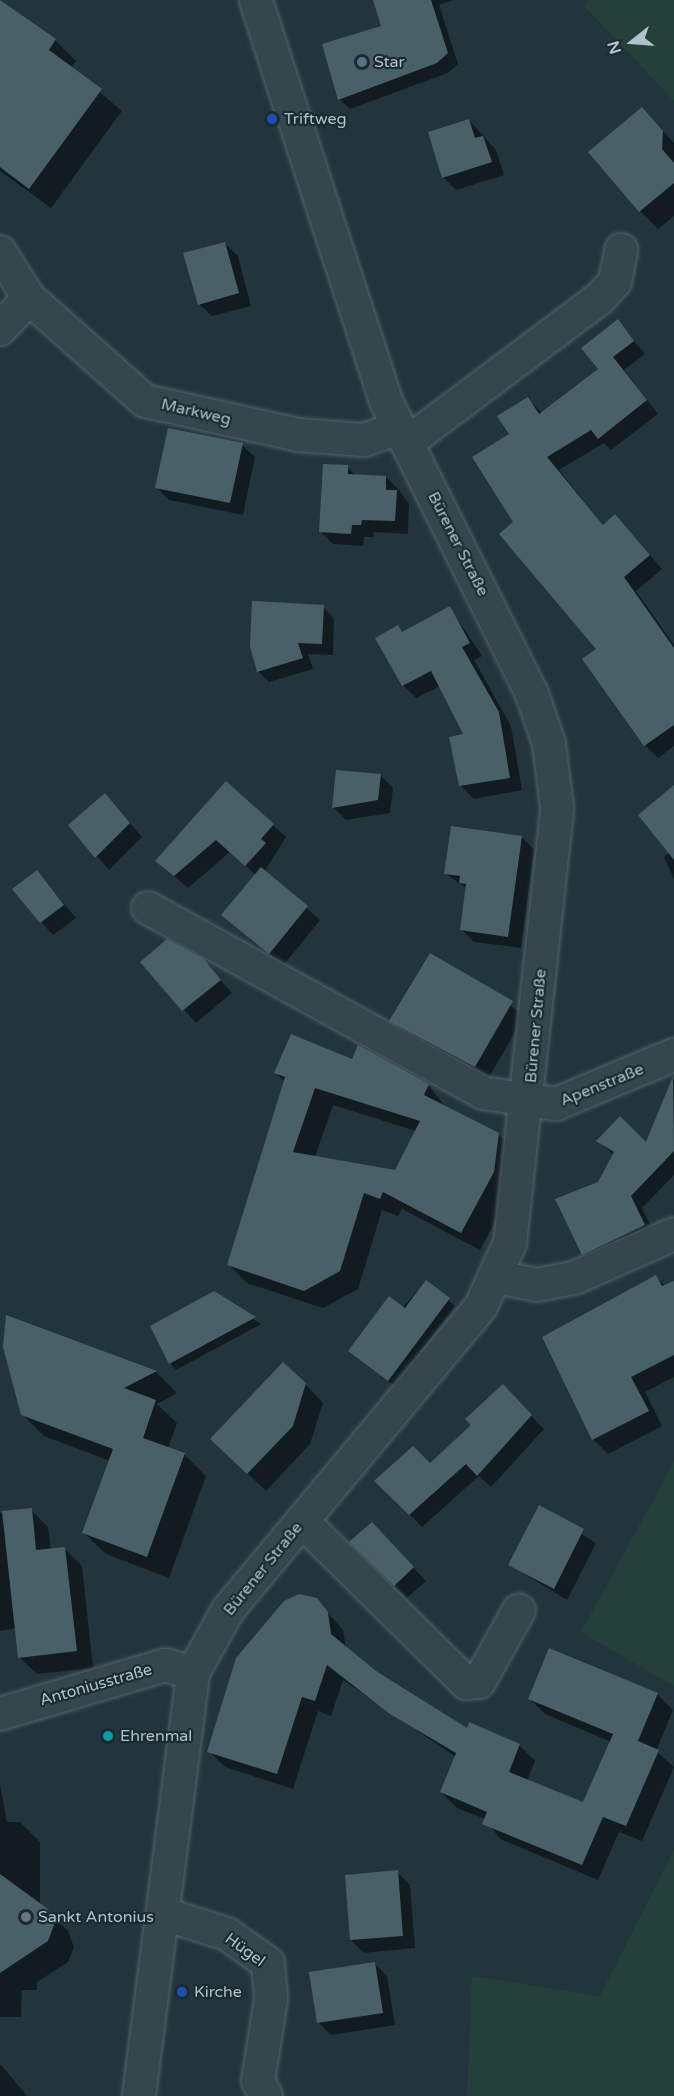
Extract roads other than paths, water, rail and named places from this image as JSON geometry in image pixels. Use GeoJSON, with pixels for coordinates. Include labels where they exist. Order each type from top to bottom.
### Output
{"type":"FeatureCollection","features":[{"type":"Feature","properties":{"kind":"street","name":"Bürener Straße"},"geometry":{"type":"LineString","coordinates":[[139,2096],[193,1673],[222,1619],[481,1306],[510,1243],[529,1104],[557,807],[549,744],[532,694],[403,436],[256,0]]}},
{"type":"Feature","properties":{"kind":"street","name":"Markweg"},"geometry":{"type":"LineString","coordinates":[[0,252],[29,298],[145,401],[298,435],[364,440],[403,436],[599,299],[615,282],[621,250]]}},
{"type":"Feature","properties":{"kind":"street"},"geometry":{"type":"LineString","coordinates":[[0,329],[29,298]]}},
{"type":"Feature","properties":{"kind":"street","name":"Bürener Straße"},"geometry":{"type":"LineString","coordinates":[[148,908],[483,1093],[529,1104]]}},
{"type":"Feature","properties":{"kind":"street","name":"Apenstraße"},"geometry":{"type":"LineString","coordinates":[[529,1104],[556,1104],[674,1055]]}},
{"type":"Feature","properties":{"kind":"street"},"geometry":{"type":"LineString","coordinates":[[496,1277],[537,1285],[574,1278],[674,1234]]}},
{"type":"Feature","properties":{"kind":"street"},"geometry":{"type":"LineString","coordinates":[[302,1521],[466,1683],[479,1682],[519,1610]]}},
{"type":"Feature","properties":{"kind":"street","name":"Antoniusstraße"},"geometry":{"type":"LineString","coordinates":[[0,1714],[165,1665],[193,1673]]}},
{"type":"Feature","properties":{"kind":"street","name":"Hügel"},"geometry":{"type":"LineString","coordinates":[[164,1914],[227,1934],[268,1963],[271,1999],[258,2081],[266,2096]]}},
{"type":"Feature","properties":{"kind":"place","name":"Star"},"geometry":{"type":"Point","coordinates":[362,62]}},
{"type":"Feature","properties":{"kind":"place","name":"Triftweg"},"geometry":{"type":"Point","coordinates":[272,119]}},
{"type":"Feature","properties":{"kind":"place","name":"Ehrenmal"},"geometry":{"type":"Point","coordinates":[108,1736]}},
{"type":"Feature","properties":{"kind":"place","name":"Sankt Antonius"},"geometry":{"type":"Point","coordinates":[26,1917]}},
{"type":"Feature","properties":{"kind":"place","name":"Kirche"},"geometry":{"type":"Point","coordinates":[182,1992]}}]}
